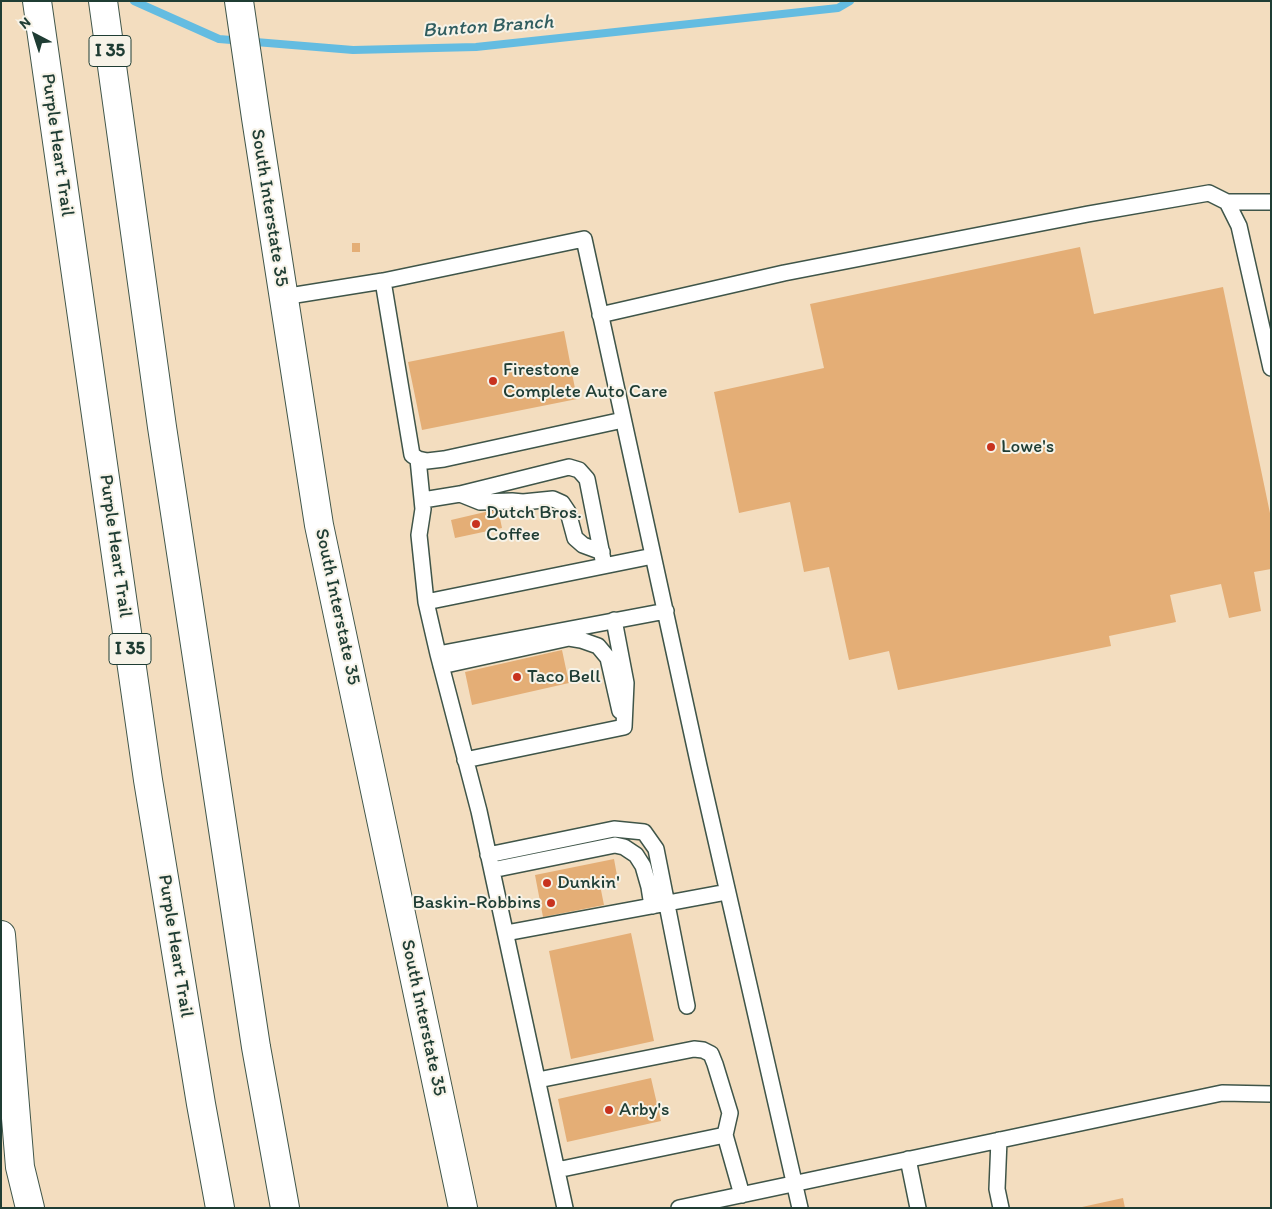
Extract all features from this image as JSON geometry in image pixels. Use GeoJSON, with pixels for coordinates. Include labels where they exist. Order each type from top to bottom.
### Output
{"type":"FeatureCollection","features":[{"type":"Feature","properties":{"kind":"main road","name":"Purple Heart Trail"},"geometry":{"type":"LineString","coordinates":[[37,1],[148,780],[220,1208]]}},
{"type":"Feature","properties":{"kind":"main road","name":"I 35"},"geometry":{"type":"LineString","coordinates":[[103,1],[162,427],[254,1037],[284,1208]]}},
{"type":"Feature","properties":{"kind":"main road","name":"South Interstate 35"},"geometry":{"type":"LineString","coordinates":[[239,1],[319,525],[463,1208]]}},
{"type":"Feature","properties":{"kind":"main road"},"geometry":{"type":"LineString","coordinates":[[1,934],[20,1167],[30,1208]]}},
{"type":"Feature","properties":{"kind":"lane"},"geometry":{"type":"LineString","coordinates":[[600,314],[784,273],[1088,214],[1210,193],[1228,202],[1271,202]]}},
{"type":"Feature","properties":{"kind":"lane"},"geometry":{"type":"LineString","coordinates":[[1228,202],[1239,226],[1271,368]]}},
{"type":"Feature","properties":{"kind":"lane"},"geometry":{"type":"LineString","coordinates":[[283,297],[383,280],[584,239],[727,892],[800,1208]]}},
{"type":"Feature","properties":{"kind":"lane"},"geometry":{"type":"LineString","coordinates":[[383,280],[412,455],[418,459],[427,461],[444,458],[624,420]]}},
{"type":"Feature","properties":{"kind":"lane"},"geometry":{"type":"LineString","coordinates":[[418,459],[424,509],[419,535],[426,602],[479,810],[565,1208]]}},
{"type":"Feature","properties":{"kind":"lane"},"geometry":{"type":"LineString","coordinates":[[422,500],[460,494],[569,467],[579,470],[587,479],[603,559]]}},
{"type":"Feature","properties":{"kind":"lane"},"geometry":{"type":"LineString","coordinates":[[460,494],[480,502],[523,502],[553,499],[562,503],[568,512],[575,538],[603,559]]}},
{"type":"Feature","properties":{"kind":"lane"},"geometry":{"type":"LineString","coordinates":[[426,602],[603,559],[653,556]]}},
{"type":"Feature","properties":{"kind":"lane"},"geometry":{"type":"LineString","coordinates":[[440,660],[614,620],[666,611]]}},
{"type":"Feature","properties":{"kind":"lane"},"geometry":{"type":"LineString","coordinates":[[614,620],[626,683],[624,727]]}},
{"type":"Feature","properties":{"kind":"lane"},"geometry":{"type":"LineString","coordinates":[[440,660],[568,638],[598,646],[608,658],[624,727]]}},
{"type":"Feature","properties":{"kind":"lane"},"geometry":{"type":"LineString","coordinates":[[465,760],[624,727]]}},
{"type":"Feature","properties":{"kind":"lane"},"geometry":{"type":"LineString","coordinates":[[488,855],[614,829],[644,832],[656,849],[659,905],[687,1006]]}},
{"type":"Feature","properties":{"kind":"lane"},"geometry":{"type":"LineString","coordinates":[[492,870],[615,844],[624,847],[636,855],[643,866],[649,887],[659,905]]}},
{"type":"Feature","properties":{"kind":"lane"},"geometry":{"type":"LineString","coordinates":[[506,934],[727,892]]}},
{"type":"Feature","properties":{"kind":"lane"},"geometry":{"type":"LineString","coordinates":[[538,1080],[694,1049],[703,1050],[711,1054],[716,1064],[730,1113],[725,1136],[742,1194]]}},
{"type":"Feature","properties":{"kind":"lane"},"geometry":{"type":"LineString","coordinates":[[679,1208],[1222,1093],[1271,1094]]}},
{"type":"Feature","properties":{"kind":"lane"},"geometry":{"type":"LineString","coordinates":[[557,1170],[725,1136]]}},
{"type":"Feature","properties":{"kind":"lane"},"geometry":{"type":"LineString","coordinates":[[999,1140],[997,1189],[1000,1208]]}},
{"type":"Feature","properties":{"kind":"lane"},"geometry":{"type":"LineString","coordinates":[[908,1159],[918,1208]]}},
{"type":"Feature","properties":{"kind":"building"},"geometry":{"type":"Polygon","coordinates":[[[352,243],[360,243],[360,252],[352,252],[352,243]]]}},
{"type":"Feature","properties":{"kind":"building","name":"Lowe's"},"geometry":{"type":"Polygon","coordinates":[[[1080,247],[1094,314],[1223,287],[1271,518],[1271,569],[1254,572],[1261,611],[1229,618],[1221,584],[1170,595],[1176,622],[1109,636],[1111,646],[898,690],[889,651],[849,660],[829,567],[804,572],[790,502],[739,513],[714,392],[824,368],[810,304],[1080,247]]]}},
{"type":"Feature","properties":{"kind":"building","name":"Firestone Complete Auto Care"},"geometry":{"type":"Polygon","coordinates":[[[564,331],[577,399],[422,430],[408,362],[564,331]]]}},
{"type":"Feature","properties":{"kind":"building","name":"Dutch Bros. Coffee"},"geometry":{"type":"Polygon","coordinates":[[[498,509],[502,528],[455,538],[451,520],[498,509]]]}},
{"type":"Feature","properties":{"kind":"building","name":"Taco Bell"},"geometry":{"type":"Polygon","coordinates":[[[562,650],[569,683],[472,705],[465,672],[562,650]]]}},
{"type":"Feature","properties":{"kind":"building"},"geometry":{"type":"Polygon","coordinates":[[[614,859],[618,881],[600,885],[604,905],[543,917],[535,875],[614,859]]]}},
{"type":"Feature","properties":{"kind":"building"},"geometry":{"type":"Polygon","coordinates":[[[631,933],[654,1041],[571,1059],[549,951],[631,933]]]}},
{"type":"Feature","properties":{"kind":"building","name":"Arby's"},"geometry":{"type":"Polygon","coordinates":[[[651,1078],[661,1121],[567,1142],[558,1099],[651,1078]]]}},
{"type":"Feature","properties":{"kind":"building"},"geometry":{"type":"Polygon","coordinates":[[[1123,1198],[1125,1208],[1082,1208],[1082,1207],[1123,1198]]]}},
{"type":"Feature","properties":{"kind":"waterway","name":"Bunton Branch"},"geometry":{"type":"LineString","coordinates":[[134,1],[219,39],[353,50],[476,47],[838,8],[850,1]]}},
{"type":"Feature","properties":{"kind":"place","name":"Firestone Complete Auto Care"},"geometry":{"type":"Point","coordinates":[493,381]}},
{"type":"Feature","properties":{"kind":"place","name":"Lowe's"},"geometry":{"type":"Point","coordinates":[991,447]}},
{"type":"Feature","properties":{"kind":"place","name":"Dutch Bros. Coffee"},"geometry":{"type":"Point","coordinates":[476,524]}},
{"type":"Feature","properties":{"kind":"place","name":"Taco Bell"},"geometry":{"type":"Point","coordinates":[517,677]}},
{"type":"Feature","properties":{"kind":"place","name":"Dunkin'"},"geometry":{"type":"Point","coordinates":[547,883]}},
{"type":"Feature","properties":{"kind":"place","name":"Baskin-Robbins"},"geometry":{"type":"Point","coordinates":[551,903]}},
{"type":"Feature","properties":{"kind":"place","name":"Arby's"},"geometry":{"type":"Point","coordinates":[609,1110]}}]}
